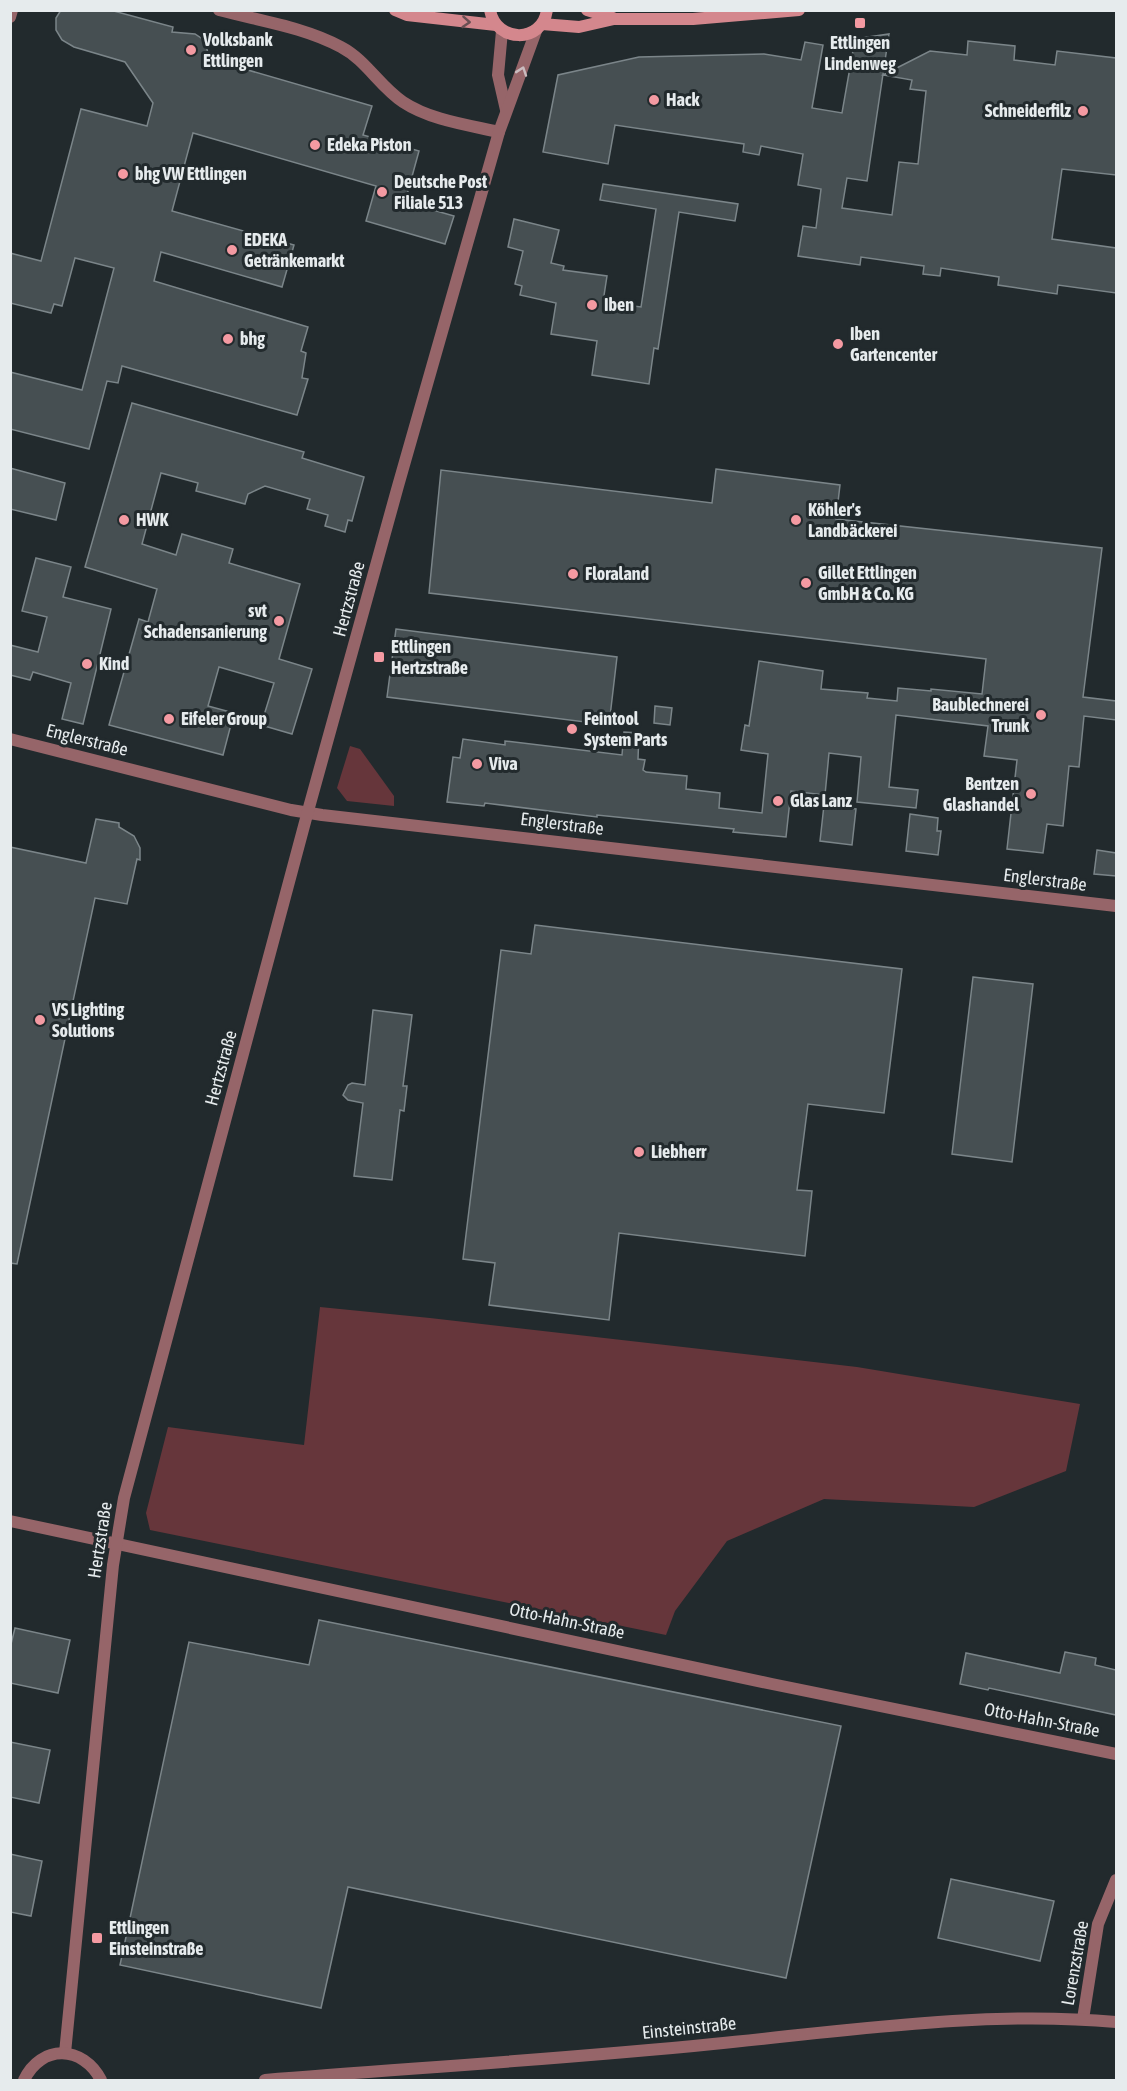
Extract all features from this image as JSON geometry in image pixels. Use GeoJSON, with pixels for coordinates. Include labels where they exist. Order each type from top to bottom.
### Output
{"type":"FeatureCollection","features":[{"type":"Feature","properties":{"kind":"main road"},"geometry":{"type":"LineString","coordinates":[[395,10],[407,15],[499,28],[519,36],[528,35],[539,27],[547,10]]}},
{"type":"Feature","properties":{"kind":"main road"},"geometry":{"type":"LineString","coordinates":[[490,10],[499,28]]}},
{"type":"Feature","properties":{"kind":"main road"},"geometry":{"type":"LineString","coordinates":[[587,10],[614,19]]}},
{"type":"Feature","properties":{"kind":"main road"},"geometry":{"type":"LineString","coordinates":[[539,27],[579,27],[614,19],[693,20],[799,10]]}},
{"type":"Feature","properties":{"kind":"street"},"geometry":{"type":"LineString","coordinates":[[10,17],[12,10]]}},
{"type":"Feature","properties":{"kind":"street"},"geometry":{"type":"LineString","coordinates":[[219,10],[312,34],[343,48],[355,57],[402,102],[434,116],[499,132]]}},
{"type":"Feature","properties":{"kind":"street","name":"Hertzstraße"},"geometry":{"type":"LineString","coordinates":[[65,2053],[117,1543],[124,1498],[308,812],[499,132],[539,27]]}},
{"type":"Feature","properties":{"kind":"street"},"geometry":{"type":"LineString","coordinates":[[499,28],[498,75],[506,110]]}},
{"type":"Feature","properties":{"kind":"street","name":"Englerstraße"},"geometry":{"type":"LineString","coordinates":[[10,739],[291,810],[322,815],[1116,906]]}},
{"type":"Feature","properties":{"kind":"street","name":"Otto-Hahn-Straße"},"geometry":{"type":"LineString","coordinates":[[10,1521],[772,1684],[1116,1754]]}},
{"type":"Feature","properties":{"kind":"street","name":"Lorenzstraße"},"geometry":{"type":"LineString","coordinates":[[1083,2019],[1098,1924],[1116,1880]]}},
{"type":"Feature","properties":{"kind":"street","name":"Einsteinstraße"},"geometry":{"type":"LineString","coordinates":[[264,2080],[607,2054],[1002,2019],[1083,2019],[1116,2022]]}},
{"type":"Feature","properties":{"kind":"street"},"geometry":{"type":"LineString","coordinates":[[24,2080],[29,2070],[38,2061],[51,2055],[65,2053],[77,2055],[88,2061],[101,2080]]}},
{"type":"Feature","properties":{"kind":"shaded area"},"geometry":{"type":"Polygon","coordinates":[[[350,746],[360,749],[394,796],[394,806],[347,801],[337,788],[350,746]]]}},
{"type":"Feature","properties":{"kind":"shaded area"},"geometry":{"type":"Polygon","coordinates":[[[320,1307],[857,1367],[1080,1404],[1066,1471],[974,1507],[824,1499],[727,1541],[675,1611],[666,1635],[150,1530],[146,1513],[168,1427],[304,1445],[320,1307]]]}},
{"type":"Feature","properties":{"kind":"building"},"geometry":{"type":"Polygon","coordinates":[[[61,10],[110,10],[173,27],[172,32],[195,34],[204,40],[210,59],[372,106],[363,135],[419,151],[405,202],[454,216],[445,244],[366,221],[376,186],[193,133],[172,211],[294,245],[282,287],[161,252],[154,281],[308,327],[301,351],[306,353],[302,378],[308,379],[297,415],[122,366],[118,383],[107,381],[89,449],[10,429],[10,372],[82,390],[114,268],[75,258],[62,306],[54,304],[51,313],[10,303],[10,253],[41,261],[81,109],[147,126],[153,103],[125,62],[74,47],[62,40],[56,30],[56,18],[61,10]]]}},
{"type":"Feature","properties":{"kind":"building"},"geometry":{"type":"Polygon","coordinates":[[[889,34],[867,181],[847,178],[842,208],[892,215],[899,162],[918,164],[926,91],[910,89],[912,80],[883,75],[930,51],[967,55],[968,41],[1015,46],[1014,60],[1055,65],[1057,51],[1116,58],[1116,175],[1062,169],[1052,239],[1116,248],[1116,293],[1058,285],[1057,294],[998,285],[999,277],[941,268],[940,276],[923,274],[924,266],[861,257],[860,265],[798,256],[803,226],[816,228],[821,189],[798,185],[803,154],[761,146],[759,155],[743,152],[744,144],[615,125],[608,164],[543,152],[558,75],[639,57],[764,54],[801,60],[805,42],[823,45],[812,108],[842,113],[855,39],[889,34]]]}},
{"type":"Feature","properties":{"kind":"building","name":"Iben"},"geometry":{"type":"Polygon","coordinates":[[[603,184],[738,204],[735,221],[679,212],[658,349],[654,348],[649,384],[592,375],[597,341],[551,334],[556,303],[520,295],[522,286],[515,284],[523,251],[508,247],[514,219],[559,230],[551,263],[564,266],[563,270],[607,276],[603,302],[641,307],[656,209],[600,200],[603,184]]]}},
{"type":"Feature","properties":{"kind":"building"},"geometry":{"type":"Polygon","coordinates":[[[132,403],[304,452],[302,458],[364,477],[352,521],[348,520],[345,532],[325,526],[328,515],[307,509],[310,499],[265,486],[248,494],[245,504],[196,491],[198,483],[161,473],[142,544],[176,555],[182,534],[233,549],[229,563],[300,584],[279,659],[312,669],[292,734],[261,725],[274,683],[219,667],[208,706],[234,713],[223,755],[109,725],[139,619],[148,622],[157,589],[85,567],[132,403]]]}},
{"type":"Feature","properties":{"kind":"building"},"geometry":{"type":"Polygon","coordinates":[[[10,468],[65,483],[56,520],[10,509],[10,468]]]}},
{"type":"Feature","properties":{"kind":"building"},"geometry":{"type":"Polygon","coordinates":[[[716,469],[840,485],[836,519],[1102,548],[1083,697],[1116,701],[1116,720],[1084,716],[1079,767],[1069,766],[1063,826],[1047,824],[1043,853],[1007,849],[1017,760],[984,756],[988,726],[896,715],[889,787],[918,790],[916,808],[857,802],[861,757],[829,753],[825,795],[791,791],[786,837],[733,832],[734,829],[597,815],[597,817],[485,803],[484,806],[447,802],[453,757],[460,758],[463,739],[505,745],[505,741],[622,755],[624,732],[639,733],[638,759],[645,760],[643,770],[646,772],[687,776],[686,789],[720,793],[719,808],[762,813],[768,754],[741,750],[745,725],[749,726],[759,661],[823,671],[821,689],[868,693],[867,698],[897,701],[898,688],[982,694],[986,659],[429,593],[441,470],[712,503],[716,469]]]}},
{"type":"Feature","properties":{"kind":"building"},"geometry":{"type":"Polygon","coordinates":[[[36,558],[71,567],[63,597],[111,609],[83,724],[62,719],[71,683],[33,672],[30,680],[10,675],[10,645],[38,652],[47,617],[22,611],[36,558]]]}},
{"type":"Feature","properties":{"kind":"building","name":"Feintool System Parts"},"geometry":{"type":"Polygon","coordinates":[[[396,629],[617,657],[609,725],[387,697],[396,629]]]}},
{"type":"Feature","properties":{"kind":"building"},"geometry":{"type":"Polygon","coordinates":[[[655,706],[672,708],[670,725],[654,723],[655,706]]]}},
{"type":"Feature","properties":{"kind":"building"},"geometry":{"type":"Polygon","coordinates":[[[824,805],[856,809],[852,845],[820,841],[824,805]]]}},
{"type":"Feature","properties":{"kind":"building"},"geometry":{"type":"Polygon","coordinates":[[[910,814],[938,818],[937,831],[941,831],[938,855],[906,851],[910,814]]]}},
{"type":"Feature","properties":{"kind":"building","name":"VS Lighting Solutions"},"geometry":{"type":"Polygon","coordinates":[[[96,819],[119,823],[119,827],[134,836],[140,848],[140,860],[137,859],[127,904],[95,898],[17,1264],[10,1263],[10,847],[86,863],[96,819]]]}},
{"type":"Feature","properties":{"kind":"building"},"geometry":{"type":"Polygon","coordinates":[[[1097,850],[1116,853],[1116,876],[1094,874],[1097,850]]]}},
{"type":"Feature","properties":{"kind":"building","name":"Liebherr"},"geometry":{"type":"Polygon","coordinates":[[[535,925],[902,969],[884,1113],[808,1104],[797,1190],[812,1191],[805,1256],[619,1233],[609,1320],[489,1305],[495,1263],[463,1259],[501,950],[531,954],[535,925]]]}},
{"type":"Feature","properties":{"kind":"building"},"geometry":{"type":"Polygon","coordinates":[[[973,977],[1033,984],[1012,1162],[952,1154],[973,977]]]}},
{"type":"Feature","properties":{"kind":"building"},"geometry":{"type":"Polygon","coordinates":[[[373,1010],[412,1015],[403,1086],[407,1086],[404,1111],[400,1110],[392,1180],[354,1176],[363,1103],[348,1100],[343,1095],[348,1085],[352,1083],[365,1085],[373,1010]]]}},
{"type":"Feature","properties":{"kind":"building"},"geometry":{"type":"Polygon","coordinates":[[[319,1620],[841,1726],[786,1978],[348,1887],[321,2008],[120,1965],[189,1642],[309,1665],[319,1620]]]}},
{"type":"Feature","properties":{"kind":"building"},"geometry":{"type":"Polygon","coordinates":[[[15,1628],[70,1640],[58,1693],[10,1683],[10,1648],[15,1628]]]}},
{"type":"Feature","properties":{"kind":"building"},"geometry":{"type":"Polygon","coordinates":[[[1065,1652],[1096,1658],[1095,1665],[1116,1670],[1116,1715],[960,1684],[966,1653],[1060,1673],[1065,1652]]]}},
{"type":"Feature","properties":{"kind":"building"},"geometry":{"type":"Polygon","coordinates":[[[10,1742],[50,1750],[39,1803],[10,1797],[10,1742]]]}},
{"type":"Feature","properties":{"kind":"building"},"geometry":{"type":"Polygon","coordinates":[[[10,1854],[42,1861],[31,1916],[10,1912],[10,1854]]]}},
{"type":"Feature","properties":{"kind":"building"},"geometry":{"type":"Polygon","coordinates":[[[951,1879],[1054,1901],[1040,1961],[938,1938],[951,1879]]]}},
{"type":"Feature","properties":{"kind":"place","name":"Ettlingen Lindenweg"},"geometry":{"type":"Point","coordinates":[860,23]}},
{"type":"Feature","properties":{"kind":"place","name":"Volksbank Ettlingen"},"geometry":{"type":"Point","coordinates":[191,50]}},
{"type":"Feature","properties":{"kind":"place","name":"Hack"},"geometry":{"type":"Point","coordinates":[654,100]}},
{"type":"Feature","properties":{"kind":"place","name":"Schneiderfilz"},"geometry":{"type":"Point","coordinates":[1083,111]}},
{"type":"Feature","properties":{"kind":"place","name":"Edeka Piston"},"geometry":{"type":"Point","coordinates":[315,145]}},
{"type":"Feature","properties":{"kind":"place","name":"bhg VW Ettlingen"},"geometry":{"type":"Point","coordinates":[123,174]}},
{"type":"Feature","properties":{"kind":"place","name":"Deutsche Post Filiale 513"},"geometry":{"type":"Point","coordinates":[382,192]}},
{"type":"Feature","properties":{"kind":"place","name":"EDEKA Getränkemarkt"},"geometry":{"type":"Point","coordinates":[232,250]}},
{"type":"Feature","properties":{"kind":"place","name":"Iben"},"geometry":{"type":"Point","coordinates":[592,305]}},
{"type":"Feature","properties":{"kind":"place","name":"bhg"},"geometry":{"type":"Point","coordinates":[228,339]}},
{"type":"Feature","properties":{"kind":"place","name":"Iben Gartencenter"},"geometry":{"type":"Point","coordinates":[838,344]}},
{"type":"Feature","properties":{"kind":"place","name":"HWK"},"geometry":{"type":"Point","coordinates":[124,520]}},
{"type":"Feature","properties":{"kind":"place","name":"Köhler's Landbäckerei"},"geometry":{"type":"Point","coordinates":[796,520]}},
{"type":"Feature","properties":{"kind":"place","name":"Floraland"},"geometry":{"type":"Point","coordinates":[573,574]}},
{"type":"Feature","properties":{"kind":"place","name":"Gillet Ettlingen GmbH & Co. KG"},"geometry":{"type":"Point","coordinates":[806,583]}},
{"type":"Feature","properties":{"kind":"place","name":"svt Schadensanierung"},"geometry":{"type":"Point","coordinates":[279,621]}},
{"type":"Feature","properties":{"kind":"place","name":"Ettlingen Hertzstraße"},"geometry":{"type":"Point","coordinates":[379,657]}},
{"type":"Feature","properties":{"kind":"place","name":"Kind"},"geometry":{"type":"Point","coordinates":[87,664]}},
{"type":"Feature","properties":{"kind":"place","name":"Baublechnerei Trunk"},"geometry":{"type":"Point","coordinates":[1041,715]}},
{"type":"Feature","properties":{"kind":"place","name":"Eifeler Group"},"geometry":{"type":"Point","coordinates":[169,719]}},
{"type":"Feature","properties":{"kind":"place","name":"Feintool System Parts"},"geometry":{"type":"Point","coordinates":[572,729]}},
{"type":"Feature","properties":{"kind":"place","name":"Viva"},"geometry":{"type":"Point","coordinates":[477,764]}},
{"type":"Feature","properties":{"kind":"place","name":"Bentzen Glashandel"},"geometry":{"type":"Point","coordinates":[1031,794]}},
{"type":"Feature","properties":{"kind":"place","name":"Glas Lanz"},"geometry":{"type":"Point","coordinates":[778,801]}},
{"type":"Feature","properties":{"kind":"place","name":"VS Lighting Solutions"},"geometry":{"type":"Point","coordinates":[40,1020]}},
{"type":"Feature","properties":{"kind":"place","name":"Liebherr"},"geometry":{"type":"Point","coordinates":[639,1152]}},
{"type":"Feature","properties":{"kind":"place","name":"Ettlingen Einsteinstraße"},"geometry":{"type":"Point","coordinates":[97,1938]}}]}
